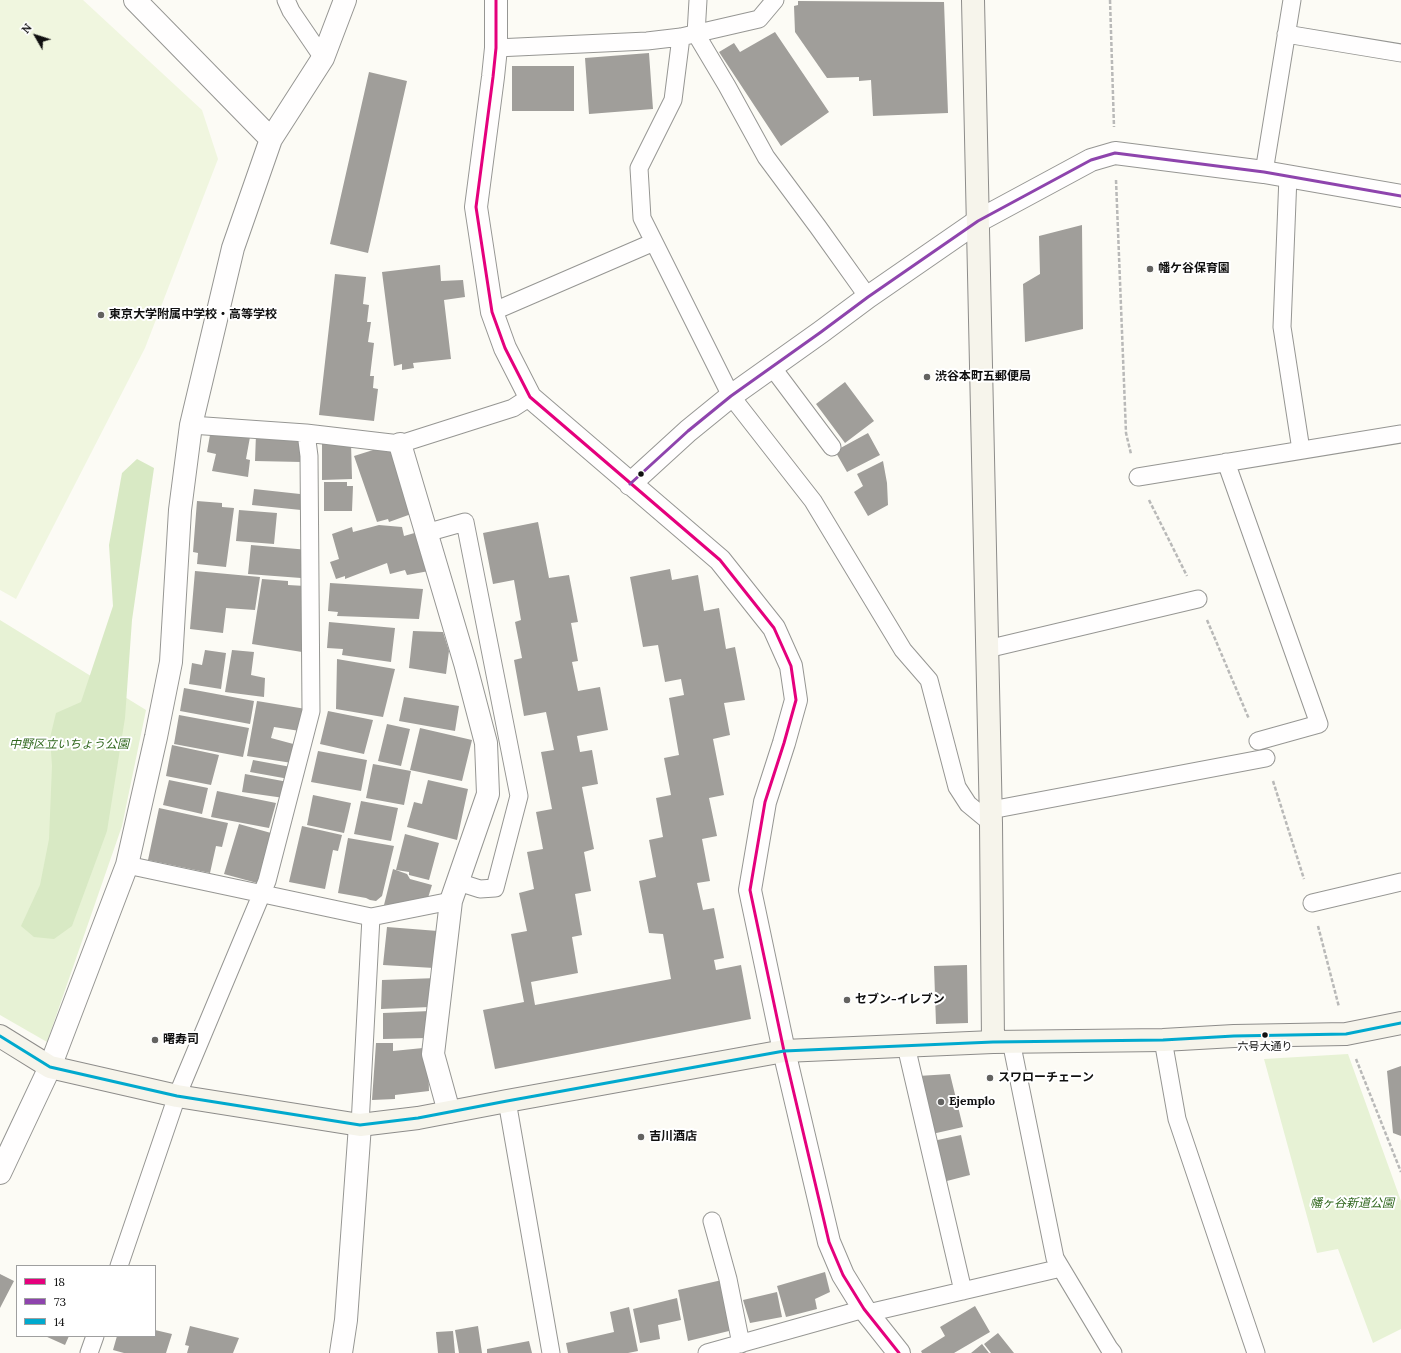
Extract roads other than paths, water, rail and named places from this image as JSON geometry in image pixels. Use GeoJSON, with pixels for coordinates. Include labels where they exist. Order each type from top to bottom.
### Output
{"type":"FeatureCollection","features":[{"type":"Feature","properties":{"kind":"street"},"geometry":{"type":"LineString","coordinates":[[134,0],[270,139]]}},
{"type":"Feature","properties":{"kind":"street"},"geometry":{"type":"LineString","coordinates":[[0,1173],[50,1067],[127,865],[156,737],[171,662],[180,510],[191,425],[233,248],[270,139],[323,58],[345,0]]}},
{"type":"Feature","properties":{"kind":"street"},"geometry":{"type":"LineString","coordinates":[[496,0],[496,48],[476,208],[492,312],[505,348],[530,397],[720,560],[774,628],[791,666],[796,700],[765,802],[750,890],[784,1051],[829,1242],[843,1275],[866,1311],[899,1353]]}},
{"type":"Feature","properties":{"kind":"street"},"geometry":{"type":"LineString","coordinates":[[973,0],[991,816],[1002,1042]]}},
{"type":"Feature","properties":{"kind":"street"},"geometry":{"type":"LineString","coordinates":[[630,484],[688,431],[730,396],[868,297],[978,221],[1091,160],[1115,153],[1264,172],[1401,196]]}},
{"type":"Feature","properties":{"kind":"street"},"geometry":{"type":"LineString","coordinates":[[400,444],[465,663],[486,743],[488,794],[454,891],[433,1054],[449,1112]]}},
{"type":"Feature","properties":{"kind":"street"},"geometry":{"type":"LineString","coordinates":[[0,1036],[50,1067],[177,1096],[360,1125],[418,1118],[784,1051],[1002,1042],[1162,1040],[1234,1036],[1346,1034],[1401,1023]]}},
{"type":"Feature","properties":{"kind":"street"},"geometry":{"type":"LineString","coordinates":[[341,1353],[346,1320],[360,1125]]}},
{"type":"Feature","properties":{"kind":"lane"},"geometry":{"type":"LineString","coordinates":[[286,0],[291,12],[323,58]]}},
{"type":"Feature","properties":{"kind":"lane"},"geometry":{"type":"LineString","coordinates":[[698,0],[673,100],[639,168],[642,218],[730,396],[813,501],[903,650],[928,680],[957,787],[968,804],[991,816],[1266,758]]}},
{"type":"Feature","properties":{"kind":"lane"},"geometry":{"type":"LineString","coordinates":[[496,48],[647,41],[688,36],[759,19],[775,0]]}},
{"type":"Feature","properties":{"kind":"lane"},"geometry":{"type":"LineString","coordinates":[[1264,172],[1292,0]]}},
{"type":"Feature","properties":{"kind":"lane"},"geometry":{"type":"LineString","coordinates":[[1286,34],[1401,53]]}},
{"type":"Feature","properties":{"kind":"lane"},"geometry":{"type":"LineString","coordinates":[[688,36],[727,86],[766,157],[868,297]]}},
{"type":"Feature","properties":{"kind":"lane"},"geometry":{"type":"LineString","coordinates":[[1288,176],[1282,327],[1301,450]]}},
{"type":"Feature","properties":{"kind":"lane"},"geometry":{"type":"LineString","coordinates":[[492,312],[654,242]]}},
{"type":"Feature","properties":{"kind":"lane"},"geometry":{"type":"LineString","coordinates":[[772,367],[832,447]]}},
{"type":"Feature","properties":{"kind":"lane"},"geometry":{"type":"LineString","coordinates":[[191,425],[306,433],[400,444],[512,408],[530,397]]}},
{"type":"Feature","properties":{"kind":"lane"},"geometry":{"type":"LineString","coordinates":[[119,1265],[177,1096],[267,881],[311,711],[309,456],[306,433]]}},
{"type":"Feature","properties":{"kind":"lane"},"geometry":{"type":"LineString","coordinates":[[1138,477],[1401,434]]}},
{"type":"Feature","properties":{"kind":"lane"},"geometry":{"type":"LineString","coordinates":[[1226,462],[1319,724],[1258,741]]}},
{"type":"Feature","properties":{"kind":"lane"},"geometry":{"type":"LineString","coordinates":[[127,865],[262,892],[371,917],[454,891],[494,888],[519,796],[465,522],[426,534]]}},
{"type":"Feature","properties":{"kind":"lane"},"geometry":{"type":"LineString","coordinates":[[988,649],[1198,599]]}},
{"type":"Feature","properties":{"kind":"lane"},"geometry":{"type":"LineString","coordinates":[[1312,903],[1401,882]]}},
{"type":"Feature","properties":{"kind":"lane"},"geometry":{"type":"LineString","coordinates":[[360,1125],[371,917]]}},
{"type":"Feature","properties":{"kind":"lane"},"geometry":{"type":"LineString","coordinates":[[1162,1040],[1177,1119],[1256,1353]]}},
{"type":"Feature","properties":{"kind":"lane"},"geometry":{"type":"LineString","coordinates":[[1002,1042],[1055,1258],[1113,1353]]}},
{"type":"Feature","properties":{"kind":"lane"},"geometry":{"type":"LineString","coordinates":[[906,1046],[963,1291]]}},
{"type":"Feature","properties":{"kind":"lane"},"geometry":{"type":"LineString","coordinates":[[507,1101],[551,1353]]}},
{"type":"Feature","properties":{"kind":"lane"},"geometry":{"type":"LineString","coordinates":[[712,1221],[728,1279],[741,1344]]}},
{"type":"Feature","properties":{"kind":"lane"},"geometry":{"type":"LineString","coordinates":[[707,1353],[866,1311],[963,1291],[1061,1268]]}},
{"type":"Feature","properties":{"kind":"lane"},"geometry":{"type":"LineString","coordinates":[[89,1353],[95,1337]]}},
{"type":"Feature","properties":{"kind":"place","name":"幡ケ谷保育園"},"geometry":{"type":"Point","coordinates":[1150,269]}},
{"type":"Feature","properties":{"kind":"place","name":"東京大学附属中学校・高等学校"},"geometry":{"type":"Point","coordinates":[101,315]}},
{"type":"Feature","properties":{"kind":"place","name":"渋谷本町五郵便局"},"geometry":{"type":"Point","coordinates":[927,377]}},
{"type":"Feature","properties":{"kind":"place","name":"セブン-イレブン"},"geometry":{"type":"Point","coordinates":[847,1000]}},
{"type":"Feature","properties":{"kind":"place","name":"六号大通り"},"geometry":{"type":"Point","coordinates":[1265,1035]}},
{"type":"Feature","properties":{"kind":"place","name":"曙寿司"},"geometry":{"type":"Point","coordinates":[155,1040]}},
{"type":"Feature","properties":{"kind":"place","name":"スワローチェーン"},"geometry":{"type":"Point","coordinates":[990,1078]}},
{"type":"Feature","properties":{"kind":"place","name":"Ejemplo"},"geometry":{"type":"Point","coordinates":[941,1102]}},
{"type":"Feature","properties":{"kind":"place","name":"吉川酒店"},"geometry":{"type":"Point","coordinates":[641,1137]}},
{"type":"Feature","properties":{"kind":"park label","name":"中野区立いちょう公園"},"geometry":{"type":"Point","coordinates":[69,745]}},
{"type":"Feature","properties":{"kind":"park label","name":"幡ヶ谷新道公園"},"geometry":{"type":"Point","coordinates":[1352,1204]}}]}
